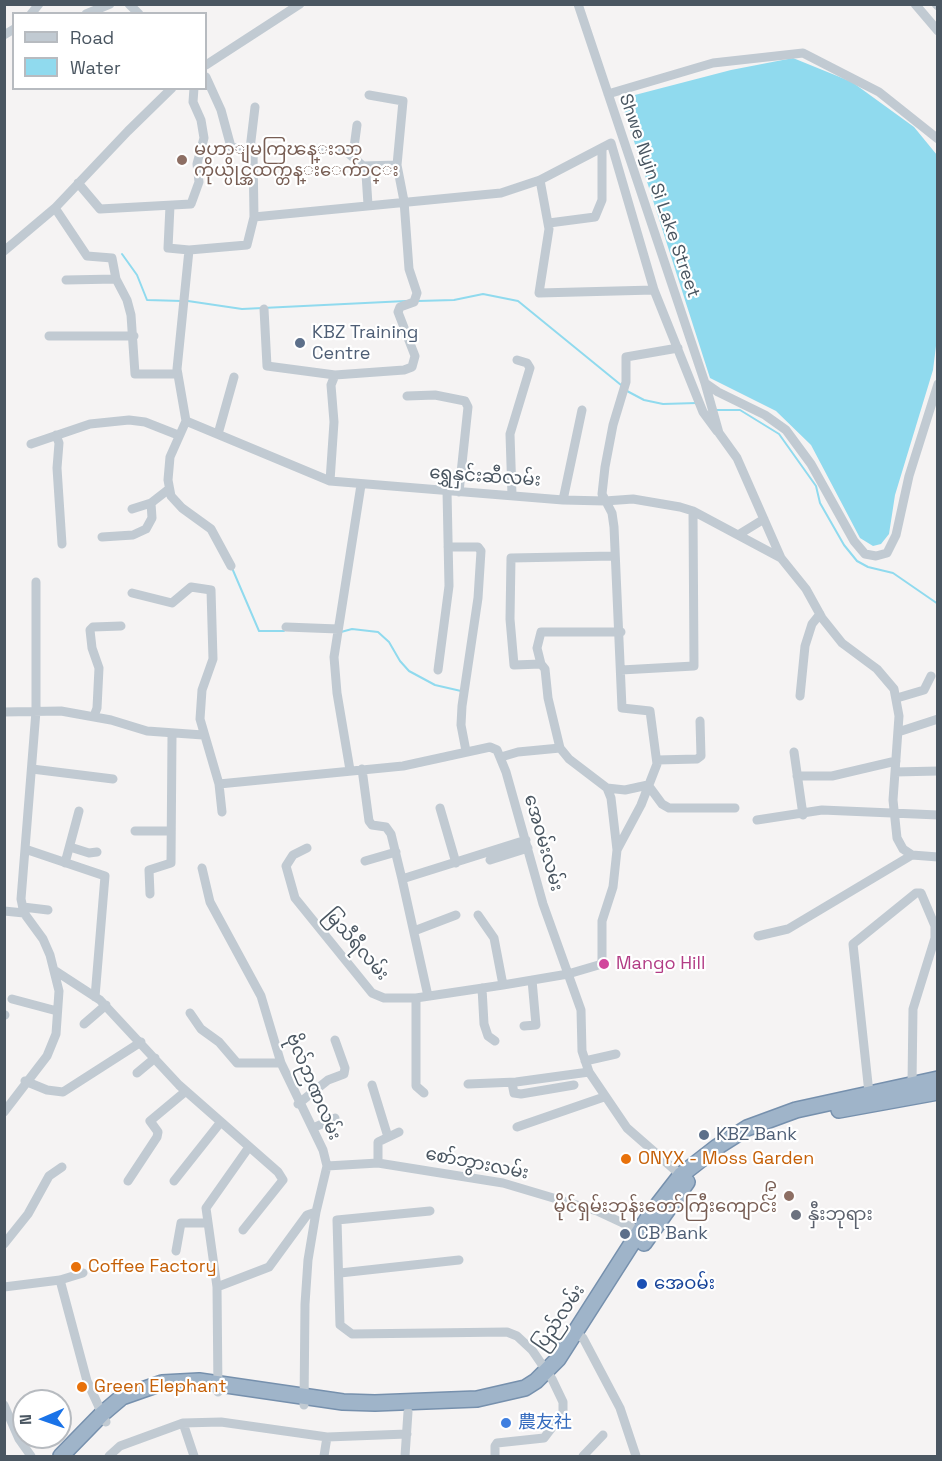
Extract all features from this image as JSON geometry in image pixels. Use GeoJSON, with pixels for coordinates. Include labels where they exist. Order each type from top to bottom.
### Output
{"type":"FeatureCollection","features":[{"type":"Feature","properties":{"kind":"highway","name":"ပြည်လမ်း"},"geometry":{"type":"LineString","coordinates":[[61,1456],[104,1418],[127,1405],[148,1396],[179,1390],[218,1388],[304,1401],[342,1411],[408,1412],[478,1408],[513,1402],[536,1392],[550,1375],[579,1336],[684,1178],[717,1146],[747,1128],[796,1110],[938,1079]]}},
{"type":"Feature","properties":{"kind":"highway","name":"ပြည်လမ်း"},"geometry":{"type":"LineString","coordinates":[[684,1178],[751,1136],[799,1119],[938,1092]]}},
{"type":"Feature","properties":{"kind":"highway","name":"ပြည်လမ်း"},"geometry":{"type":"LineString","coordinates":[[304,1401],[375,1403],[477,1399],[525,1388],[550,1375]]}},
{"type":"Feature","properties":{"kind":"highway","name":"ပြည်လမ်း"},"geometry":{"type":"LineString","coordinates":[[74,1456],[104,1418]]}},
{"type":"Feature","properties":{"kind":"street"},"geometry":{"type":"LineString","coordinates":[[91,12],[110,4]]}},
{"type":"Feature","properties":{"kind":"street"},"geometry":{"type":"LineString","coordinates":[[207,64],[300,4]]}},
{"type":"Feature","properties":{"kind":"street","name":"Shwe Nyin Si Lake Street"},"geometry":{"type":"LineString","coordinates":[[578,4],[710,398],[709,411]]}},
{"type":"Feature","properties":{"kind":"street"},"geometry":{"type":"LineString","coordinates":[[915,4],[938,31]]}},
{"type":"Feature","properties":{"kind":"street"},"geometry":{"type":"LineString","coordinates":[[608,93],[713,63],[803,53],[879,92],[938,139]]}},
{"type":"Feature","properties":{"kind":"street"},"geometry":{"type":"LineString","coordinates":[[170,206],[168,248],[189,250],[247,245],[254,217],[254,151],[231,147],[221,110],[207,79]]}},
{"type":"Feature","properties":{"kind":"street"},"geometry":{"type":"LineString","coordinates":[[4,251],[55,208],[170,90]]}},
{"type":"Feature","properties":{"kind":"street"},"geometry":{"type":"LineString","coordinates":[[78,183],[100,209],[191,204],[199,182],[197,164],[204,138],[201,120],[193,102],[194,90]]}},
{"type":"Feature","properties":{"kind":"street"},"geometry":{"type":"LineString","coordinates":[[264,309],[267,362],[270,368],[309,370],[335,375],[380,374],[412,367],[415,356],[398,312],[400,307],[415,300],[417,293],[408,269],[404,201],[397,165],[403,101],[369,95]]}},
{"type":"Feature","properties":{"kind":"street"},"geometry":{"type":"LineString","coordinates":[[250,149],[255,106]]}},
{"type":"Feature","properties":{"kind":"street"},"geometry":{"type":"LineString","coordinates":[[353,155],[357,125]]}},
{"type":"Feature","properties":{"kind":"street"},"geometry":{"type":"LineString","coordinates":[[254,217],[501,193],[540,180],[611,143],[654,290],[699,399],[709,411],[719,433],[737,458],[782,558],[842,643],[877,669],[890,682],[897,699],[898,732],[893,813],[897,837],[903,849],[912,855],[938,857]]}},
{"type":"Feature","properties":{"kind":"street"},"geometry":{"type":"LineString","coordinates":[[549,223],[590,220],[595,217],[602,200],[602,148]]}},
{"type":"Feature","properties":{"kind":"street"},"geometry":{"type":"LineString","coordinates":[[316,149],[336,149],[353,155],[363,166],[366,174],[368,205]]}},
{"type":"Feature","properties":{"kind":"street"},"geometry":{"type":"LineString","coordinates":[[363,166],[397,165]]}},
{"type":"Feature","properties":{"kind":"street"},"geometry":{"type":"LineString","coordinates":[[540,180],[549,223],[547,254],[539,293],[654,290]]}},
{"type":"Feature","properties":{"kind":"street"},"geometry":{"type":"LineString","coordinates":[[55,208],[87,256],[111,257],[116,279],[127,300],[134,336],[135,374],[178,374]]}},
{"type":"Feature","properties":{"kind":"street"},"geometry":{"type":"LineString","coordinates":[[189,250],[182,302],[178,374],[186,421],[170,457],[169,489],[182,508],[211,529],[231,566]]}},
{"type":"Feature","properties":{"kind":"street"},"geometry":{"type":"LineString","coordinates":[[66,280],[116,279]]}},
{"type":"Feature","properties":{"kind":"street"},"geometry":{"type":"LineString","coordinates":[[49,336],[134,336]]}},
{"type":"Feature","properties":{"kind":"street"},"geometry":{"type":"LineString","coordinates":[[617,849],[637,814],[657,760],[650,711],[622,708],[621,632],[612,513],[602,494],[605,467],[620,397],[626,382],[626,357],[678,348]]}},
{"type":"Feature","properties":{"kind":"street"},"geometry":{"type":"LineString","coordinates":[[512,495],[510,434],[530,368],[527,363],[517,360]]}},
{"type":"Feature","properties":{"kind":"street"},"geometry":{"type":"LineString","coordinates":[[330,481],[334,422],[331,385],[335,375]]}},
{"type":"Feature","properties":{"kind":"street"},"geometry":{"type":"LineString","coordinates":[[218,434],[234,378]]}},
{"type":"Feature","properties":{"kind":"street"},"geometry":{"type":"LineString","coordinates":[[705,383],[718,392],[765,415],[786,430],[811,464],[854,541],[865,554],[876,556],[887,553],[896,535],[907,484],[938,384]]}},
{"type":"Feature","properties":{"kind":"street"},"geometry":{"type":"LineString","coordinates":[[407,396],[435,395],[465,401],[468,407],[459,492]]}},
{"type":"Feature","properties":{"kind":"street"},"geometry":{"type":"LineString","coordinates":[[563,500],[582,410]]}},
{"type":"Feature","properties":{"kind":"street"},"geometry":{"type":"LineString","coordinates":[[31,444],[90,424],[129,420],[145,422],[178,435]]}},
{"type":"Feature","properties":{"kind":"street","name":"ရွှေနှင်းဆီလမ်း"},"geometry":{"type":"LineString","coordinates":[[186,421],[330,481],[563,500],[652,501],[693,511],[782,558]]}},
{"type":"Feature","properties":{"kind":"street"},"geometry":{"type":"LineString","coordinates":[[56,435],[59,443],[57,468],[62,543]]}},
{"type":"Feature","properties":{"kind":"street"},"geometry":{"type":"LineString","coordinates":[[350,770],[335,676],[337,633],[361,484]]}},
{"type":"Feature","properties":{"kind":"street"},"geometry":{"type":"LineString","coordinates":[[132,509],[151,503],[169,489]]}},
{"type":"Feature","properties":{"kind":"street"},"geometry":{"type":"LineString","coordinates":[[438,670],[449,586],[447,491]]}},
{"type":"Feature","properties":{"kind":"street"},"geometry":{"type":"LineString","coordinates":[[102,537],[133,535],[146,529],[152,518],[151,503]]}},
{"type":"Feature","properties":{"kind":"street"},"geometry":{"type":"LineString","coordinates":[[621,670],[693,666],[693,511]]}},
{"type":"Feature","properties":{"kind":"street"},"geometry":{"type":"LineString","coordinates":[[738,535],[764,519]]}},
{"type":"Feature","properties":{"kind":"street"},"geometry":{"type":"LineString","coordinates":[[448,547],[478,547],[481,551],[478,598],[462,706],[461,725],[466,751]]}},
{"type":"Feature","properties":{"kind":"street"},"geometry":{"type":"LineString","coordinates":[[541,664],[514,665],[510,619],[511,558],[614,556]]}},
{"type":"Feature","properties":{"kind":"street"},"geometry":{"type":"LineString","coordinates":[[4,1112],[46,1056],[56,1034],[59,991],[44,939],[23,910],[22,870],[36,711],[36,582]]}},
{"type":"Feature","properties":{"kind":"street"},"geometry":{"type":"LineString","coordinates":[[132,594],[172,603],[191,586],[211,590],[213,659],[200,703],[203,735],[219,784],[222,812]]}},
{"type":"Feature","properties":{"kind":"street"},"geometry":{"type":"LineString","coordinates":[[800,696],[804,646],[812,624],[820,614]]}},
{"type":"Feature","properties":{"kind":"street"},"geometry":{"type":"LineString","coordinates":[[94,716],[97,708],[99,668],[92,648],[90,630],[93,627],[121,626]]}},
{"type":"Feature","properties":{"kind":"street"},"geometry":{"type":"LineString","coordinates":[[286,627],[337,633]]}},
{"type":"Feature","properties":{"kind":"street"},"geometry":{"type":"LineString","coordinates":[[617,849],[611,798],[607,788],[569,759],[560,748],[548,698],[545,669],[541,664],[537,648],[541,632],[621,632]]}},
{"type":"Feature","properties":{"kind":"street"},"geometry":{"type":"LineString","coordinates":[[897,699],[924,690],[931,676]]}},
{"type":"Feature","properties":{"kind":"street"},"geometry":{"type":"LineString","coordinates":[[4,712],[36,711],[94,716],[147,731],[172,735],[203,735]]}},
{"type":"Feature","properties":{"kind":"street"},"geometry":{"type":"LineString","coordinates":[[898,732],[938,719]]}},
{"type":"Feature","properties":{"kind":"street"},"geometry":{"type":"LineString","coordinates":[[657,760],[697,759],[700,756],[700,721]]}},
{"type":"Feature","properties":{"kind":"street"},"geometry":{"type":"LineString","coordinates":[[150,894],[149,870],[171,863],[172,735]]}},
{"type":"Feature","properties":{"kind":"street"},"geometry":{"type":"LineString","coordinates":[[219,784],[403,766],[490,747],[497,750],[501,757],[518,752],[560,748]]}},
{"type":"Feature","properties":{"kind":"street"},"geometry":{"type":"LineString","coordinates":[[794,752],[802,815]]}},
{"type":"Feature","properties":{"kind":"street","name":"အေဝမ်းလမ်း"},"geometry":{"type":"LineString","coordinates":[[501,757],[543,904],[580,1010],[582,1052],[589,1072],[627,1128],[684,1178]]}},
{"type":"Feature","properties":{"kind":"street"},"geometry":{"type":"LineString","coordinates":[[797,776],[832,776],[896,761]]}},
{"type":"Feature","properties":{"kind":"street"},"geometry":{"type":"LineString","coordinates":[[362,769],[369,821],[372,825],[386,827],[392,834],[428,996]]}},
{"type":"Feature","properties":{"kind":"street"},"geometry":{"type":"LineString","coordinates":[[32,770],[113,779]]}},
{"type":"Feature","properties":{"kind":"street"},"geometry":{"type":"LineString","coordinates":[[895,772],[938,771]]}},
{"type":"Feature","properties":{"kind":"street"},"geometry":{"type":"LineString","coordinates":[[607,788],[625,790],[648,785]]}},
{"type":"Feature","properties":{"kind":"street"},"geometry":{"type":"LineString","coordinates":[[648,785],[662,804],[669,808],[735,808]]}},
{"type":"Feature","properties":{"kind":"street"},"geometry":{"type":"LineString","coordinates":[[440,808],[456,863]]}},
{"type":"Feature","properties":{"kind":"street"},"geometry":{"type":"LineString","coordinates":[[757,820],[802,815],[822,810],[938,815]]}},
{"type":"Feature","properties":{"kind":"street"},"geometry":{"type":"LineString","coordinates":[[65,863],[79,811]]}},
{"type":"Feature","properties":{"kind":"street"},"geometry":{"type":"LineString","coordinates":[[135,831],[170,831]]}},
{"type":"Feature","properties":{"kind":"street"},"geometry":{"type":"LineString","coordinates":[[490,860],[527,844]]}},
{"type":"Feature","properties":{"kind":"street"},"geometry":{"type":"LineString","coordinates":[[402,879],[527,844]]}},
{"type":"Feature","properties":{"kind":"street"},"geometry":{"type":"LineString","coordinates":[[70,847],[89,853],[97,852]]}},
{"type":"Feature","properties":{"kind":"street","name":"မြသီရီလမ်း"},"geometry":{"type":"LineString","coordinates":[[307,848],[293,855],[286,866],[295,898],[372,993],[384,998],[416,998],[503,985],[568,974],[602,964],[602,921],[613,887],[617,849]]}},
{"type":"Feature","properties":{"kind":"street"},"geometry":{"type":"LineString","coordinates":[[25,849],[105,876],[95,997]]}},
{"type":"Feature","properties":{"kind":"street"},"geometry":{"type":"LineString","coordinates":[[365,861],[396,852]]}},
{"type":"Feature","properties":{"kind":"street"},"geometry":{"type":"LineString","coordinates":[[758,936],[788,929],[912,855]]}},
{"type":"Feature","properties":{"kind":"street","name":"ဗိုလ်ဉာဏလမ်း"},"geometry":{"type":"LineString","coordinates":[[202,868],[210,902],[261,996],[281,1063],[298,1104],[313,1128],[327,1166],[315,1212],[304,1304],[304,1401]]}},
{"type":"Feature","properties":{"kind":"street"},"geometry":{"type":"LineString","coordinates":[[869,1093],[852,952],[854,941],[916,893],[921,892],[935,926],[935,938],[913,1009],[912,1083]]}},
{"type":"Feature","properties":{"kind":"street"},"geometry":{"type":"LineString","coordinates":[[4,911],[48,910]]}},
{"type":"Feature","properties":{"kind":"street"},"geometry":{"type":"LineString","coordinates":[[414,931],[456,915]]}},
{"type":"Feature","properties":{"kind":"street"},"geometry":{"type":"LineString","coordinates":[[478,915],[494,938],[503,985]]}},
{"type":"Feature","properties":{"kind":"street"},"geometry":{"type":"LineString","coordinates":[[54,970],[106,1005],[186,1091],[278,1172],[283,1180],[243,1230]]}},
{"type":"Feature","properties":{"kind":"street"},"geometry":{"type":"LineString","coordinates":[[524,1026],[536,1025],[532,980]]}},
{"type":"Feature","properties":{"kind":"street"},"geometry":{"type":"LineString","coordinates":[[482,988],[484,1024],[488,1036],[495,1041]]}},
{"type":"Feature","properties":{"kind":"street"},"geometry":{"type":"LineString","coordinates":[[416,998],[417,1086],[424,1093]]}},
{"type":"Feature","properties":{"kind":"street"},"geometry":{"type":"LineString","coordinates":[[12,999],[57,1011]]}},
{"type":"Feature","properties":{"kind":"street"},"geometry":{"type":"LineString","coordinates":[[84,1024],[106,1005]]}},
{"type":"Feature","properties":{"kind":"street"},"geometry":{"type":"LineString","coordinates":[[190,1013],[201,1029],[219,1042],[237,1063],[281,1063]]}},
{"type":"Feature","properties":{"kind":"street"},"geometry":{"type":"LineString","coordinates":[[298,1104],[328,1080],[344,1074],[345,1068],[335,1040]]}},
{"type":"Feature","properties":{"kind":"street"},"geometry":{"type":"LineString","coordinates":[[26,1081],[47,1090],[63,1092],[141,1042]]}},
{"type":"Feature","properties":{"kind":"street"},"geometry":{"type":"LineString","coordinates":[[585,1061],[616,1054]]}},
{"type":"Feature","properties":{"kind":"street"},"geometry":{"type":"LineString","coordinates":[[136,1073],[155,1058]]}},
{"type":"Feature","properties":{"kind":"street"},"geometry":{"type":"LineString","coordinates":[[468,1084],[512,1083],[589,1072]]}},
{"type":"Feature","properties":{"kind":"street"},"geometry":{"type":"LineString","coordinates":[[512,1083],[514,1093],[521,1094],[574,1085]]}},
{"type":"Feature","properties":{"kind":"street"},"geometry":{"type":"LineString","coordinates":[[372,1085],[388,1137]]}},
{"type":"Feature","properties":{"kind":"street"},"geometry":{"type":"LineString","coordinates":[[128,1181],[157,1137],[158,1132],[150,1121],[186,1091]]}},
{"type":"Feature","properties":{"kind":"street"},"geometry":{"type":"LineString","coordinates":[[517,1127],[604,1097]]}},
{"type":"Feature","properties":{"kind":"street"},"geometry":{"type":"LineString","coordinates":[[313,1128],[335,1118]]}},
{"type":"Feature","properties":{"kind":"street"},"geometry":{"type":"LineString","coordinates":[[174,1182],[220,1123]]}},
{"type":"Feature","properties":{"kind":"street"},"geometry":{"type":"LineString","coordinates":[[378,1163],[378,1142],[399,1132]]}},
{"type":"Feature","properties":{"kind":"street"},"geometry":{"type":"LineString","coordinates":[[218,1388],[217,1287],[206,1208],[249,1147]]}},
{"type":"Feature","properties":{"kind":"street","name":"စော်ဘွားလမ်း"},"geometry":{"type":"LineString","coordinates":[[327,1166],[378,1163],[520,1187],[597,1210],[645,1234]]}},
{"type":"Feature","properties":{"kind":"street"},"geometry":{"type":"LineString","coordinates":[[4,1244],[28,1214],[49,1176],[62,1167]]}},
{"type":"Feature","properties":{"kind":"street"},"geometry":{"type":"LineString","coordinates":[[430,1211],[337,1220],[335,1223],[340,1273],[340,1325],[352,1334],[507,1332],[517,1336],[532,1350],[550,1375],[563,1402],[563,1413],[555,1427],[544,1438],[497,1443],[495,1456]]}},
{"type":"Feature","properties":{"kind":"street"},"geometry":{"type":"LineString","coordinates":[[217,1287],[269,1267],[308,1215],[315,1212]]}},
{"type":"Feature","properties":{"kind":"street"},"geometry":{"type":"LineString","coordinates":[[176,1251],[181,1223],[207,1224]]}},
{"type":"Feature","properties":{"kind":"street"},"geometry":{"type":"LineString","coordinates":[[340,1273],[459,1260]]}},
{"type":"Feature","properties":{"kind":"street"},"geometry":{"type":"LineString","coordinates":[[4,1287],[60,1280],[82,1273]]}},
{"type":"Feature","properties":{"kind":"street"},"geometry":{"type":"LineString","coordinates":[[60,1280],[87,1381],[104,1418]]}},
{"type":"Feature","properties":{"kind":"street"},"geometry":{"type":"LineString","coordinates":[[579,1336],[620,1408],[636,1456]]}},
{"type":"Feature","properties":{"kind":"street"},"geometry":{"type":"LineString","coordinates":[[4,1405],[19,1439],[31,1456]]}},
{"type":"Feature","properties":{"kind":"street"},"geometry":{"type":"LineString","coordinates":[[405,1456],[408,1412]]}},
{"type":"Feature","properties":{"kind":"street"},"geometry":{"type":"LineString","coordinates":[[109,1456],[120,1446],[183,1423],[221,1422],[327,1437],[407,1434]]}},
{"type":"Feature","properties":{"kind":"street"},"geometry":{"type":"LineString","coordinates":[[183,1423],[194,1456]]}},
{"type":"Feature","properties":{"kind":"street"},"geometry":{"type":"LineString","coordinates":[[584,1456],[603,1435]]}},
{"type":"Feature","properties":{"kind":"street"},"geometry":{"type":"LineString","coordinates":[[324,1456],[327,1437]]}},
{"type":"Feature","properties":{"kind":"water"},"geometry":{"type":"Polygon","coordinates":[[[793,58],[852,82],[914,127],[937,155],[937,338],[933,370],[895,495],[889,534],[881,544],[873,546],[860,538],[811,445],[776,411],[710,378],[624,110],[631,96],[731,70],[793,58]]]}},
{"type":"Feature","properties":{"kind":"waterway"},"geometry":{"type":"LineString","coordinates":[[122,254],[137,275],[147,300],[182,301]]}},
{"type":"Feature","properties":{"kind":"waterway"},"geometry":{"type":"LineString","coordinates":[[418,301],[454,300],[483,294],[518,301],[621,385]]}},
{"type":"Feature","properties":{"kind":"waterway"},"geometry":{"type":"LineString","coordinates":[[188,301],[242,309],[406,301]]}},
{"type":"Feature","properties":{"kind":"waterway"},"geometry":{"type":"LineString","coordinates":[[627,391],[644,400],[663,404],[697,403]]}},
{"type":"Feature","properties":{"kind":"waterway"},"geometry":{"type":"LineString","coordinates":[[716,410],[740,410],[779,434],[816,486],[820,503],[844,545],[857,561],[868,567],[893,573],[938,604]]}},
{"type":"Feature","properties":{"kind":"waterway"},"geometry":{"type":"LineString","coordinates":[[232,568],[259,631],[284,631]]}},
{"type":"Feature","properties":{"kind":"waterway"},"geometry":{"type":"LineString","coordinates":[[341,632],[352,629],[378,632],[389,642],[409,671],[435,685],[461,691]]}},
{"type":"Feature","properties":{"kind":"place","name":"မဟာျမကြၽန္းသာ ကိုယ္ပိုင္အထက္တန္းေက်ာင္း"},"geometry":{"type":"Point","coordinates":[182,160]}},
{"type":"Feature","properties":{"kind":"place","name":"KBZ Training Centre"},"geometry":{"type":"Point","coordinates":[300,343]}},
{"type":"Feature","properties":{"kind":"place","name":"Mango Hill"},"geometry":{"type":"Point","coordinates":[604,964]}},
{"type":"Feature","properties":{"kind":"place","name":"KBZ Bank"},"geometry":{"type":"Point","coordinates":[704,1135]}},
{"type":"Feature","properties":{"kind":"place","name":"ONYX - Moss Garden"},"geometry":{"type":"Point","coordinates":[626,1159]}},
{"type":"Feature","properties":{"kind":"place","name":"၉ မိုင်ရှမ်းဘုန်းတော်ကြီးကျောင်း"},"geometry":{"type":"Point","coordinates":[789,1196]}},
{"type":"Feature","properties":{"kind":"place","name":"နှီးဘုရား"},"geometry":{"type":"Point","coordinates":[796,1215]}},
{"type":"Feature","properties":{"kind":"place","name":"CB Bank"},"geometry":{"type":"Point","coordinates":[625,1234]}},
{"type":"Feature","properties":{"kind":"place","name":"Coffee Factory"},"geometry":{"type":"Point","coordinates":[76,1267]}},
{"type":"Feature","properties":{"kind":"place","name":"အေဝမ်း"},"geometry":{"type":"Point","coordinates":[642,1284]}},
{"type":"Feature","properties":{"kind":"place","name":"Green Elephant"},"geometry":{"type":"Point","coordinates":[82,1387]}},
{"type":"Feature","properties":{"kind":"place","name":"農友社"},"geometry":{"type":"Point","coordinates":[506,1423]}}]}
